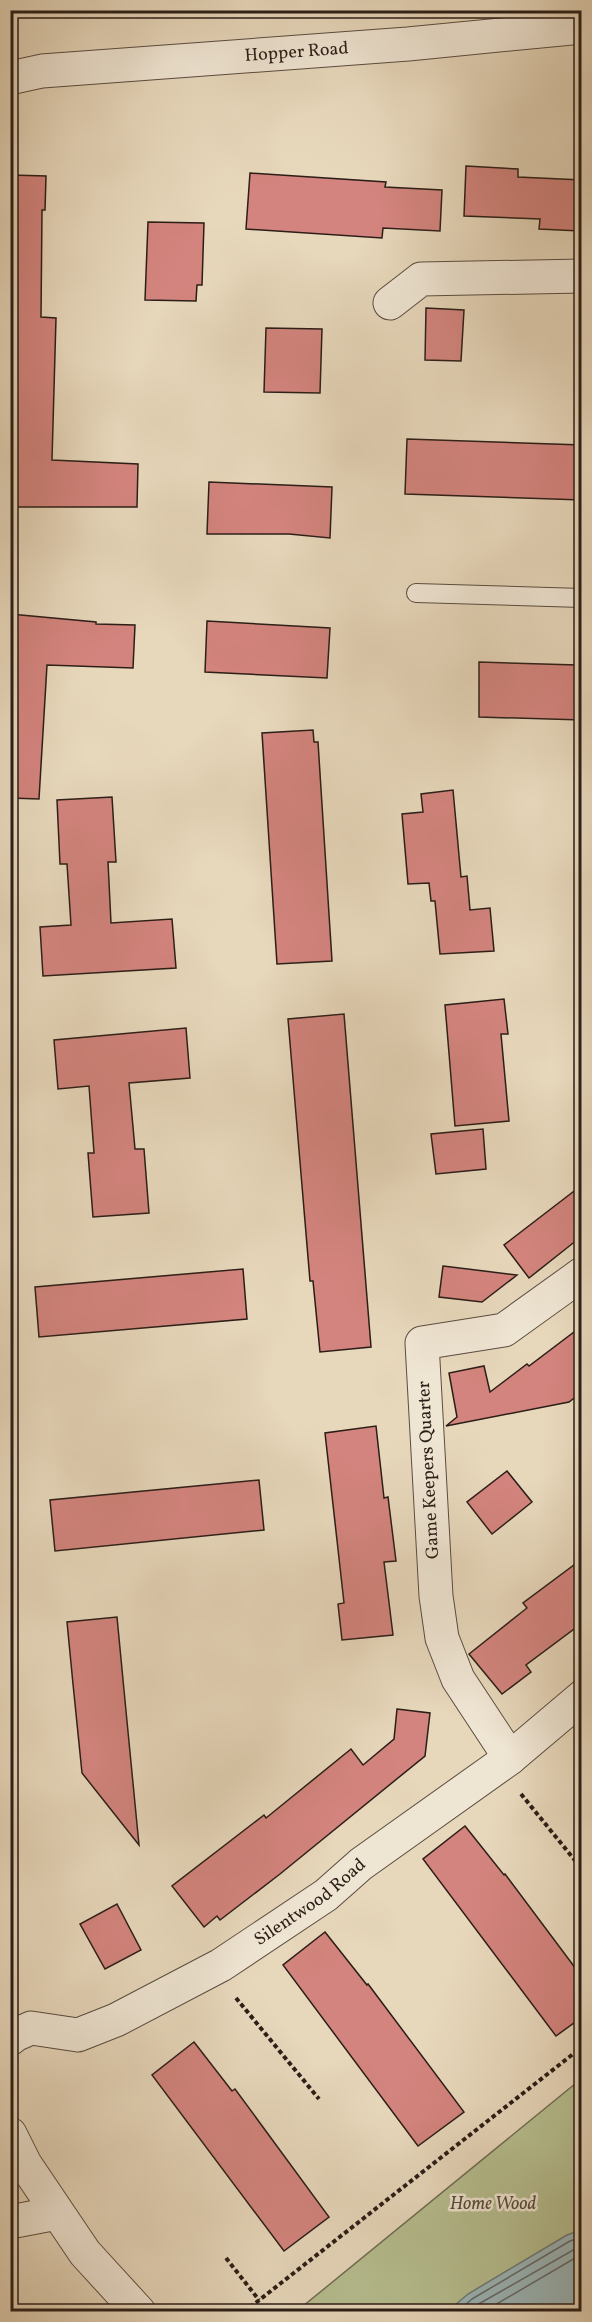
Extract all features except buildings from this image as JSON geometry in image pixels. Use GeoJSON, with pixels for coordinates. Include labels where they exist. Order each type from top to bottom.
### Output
{"type":"FeatureCollection","features":[{"type":"Feature","properties":{"kind":"street","name":"Hopper Road"},"geometry":{"type":"LineString","coordinates":[[10,78],[42,71],[408,44],[582,27]]}},
{"type":"Feature","properties":{"kind":"street"},"geometry":{"type":"LineString","coordinates":[[390,303],[421,279],[582,276]]}},
{"type":"Feature","properties":{"kind":"street","name":"Game Keepers Quarter"},"geometry":{"type":"LineString","coordinates":[[504,1762],[458,1679],[442,1638],[436,1596],[422,1343],[504,1330],[582,1274]]}},
{"type":"Feature","properties":{"kind":"street","name":"Silentwood Road"},"geometry":{"type":"LineString","coordinates":[[10,2038],[31,2028],[78,2035],[116,2020],[213,1970],[326,1895],[361,1864],[504,1762],[582,1697]]}},
{"type":"Feature","properties":{"kind":"street"},"geometry":{"type":"LineString","coordinates":[[10,2134],[25,2164],[57,2213],[96,2266],[139,2312]]}},
{"type":"Feature","properties":{"kind":"street"},"geometry":{"type":"LineString","coordinates":[[10,2222],[57,2213]]}},
{"type":"Feature","properties":{"kind":"lane"},"geometry":{"type":"LineString","coordinates":[[416,593],[582,598]]}},
{"type":"Feature","properties":{"kind":"path"},"geometry":{"type":"LineString","coordinates":[[504,1762],[582,1869]]}},
{"type":"Feature","properties":{"kind":"path"},"geometry":{"type":"LineString","coordinates":[[213,1970],[320,2099]]}},
{"type":"Feature","properties":{"kind":"path"},"geometry":{"type":"LineString","coordinates":[[244,2312],[582,2047]]}},
{"type":"Feature","properties":{"kind":"path"},"geometry":{"type":"LineString","coordinates":[[226,2258],[259,2300]]}},
{"type":"Feature","properties":{"kind":"green space","name":"Home Wood"},"geometry":{"type":"Polygon","coordinates":[[[581,2079],[581,2311],[297,2311],[581,2079]]]}},
{"type":"Feature","properties":{"kind":"water"},"geometry":{"type":"Polygon","coordinates":[[[581,2230],[581,2311],[448,2311],[468,2294],[567,2235],[581,2230]]]}}]}
